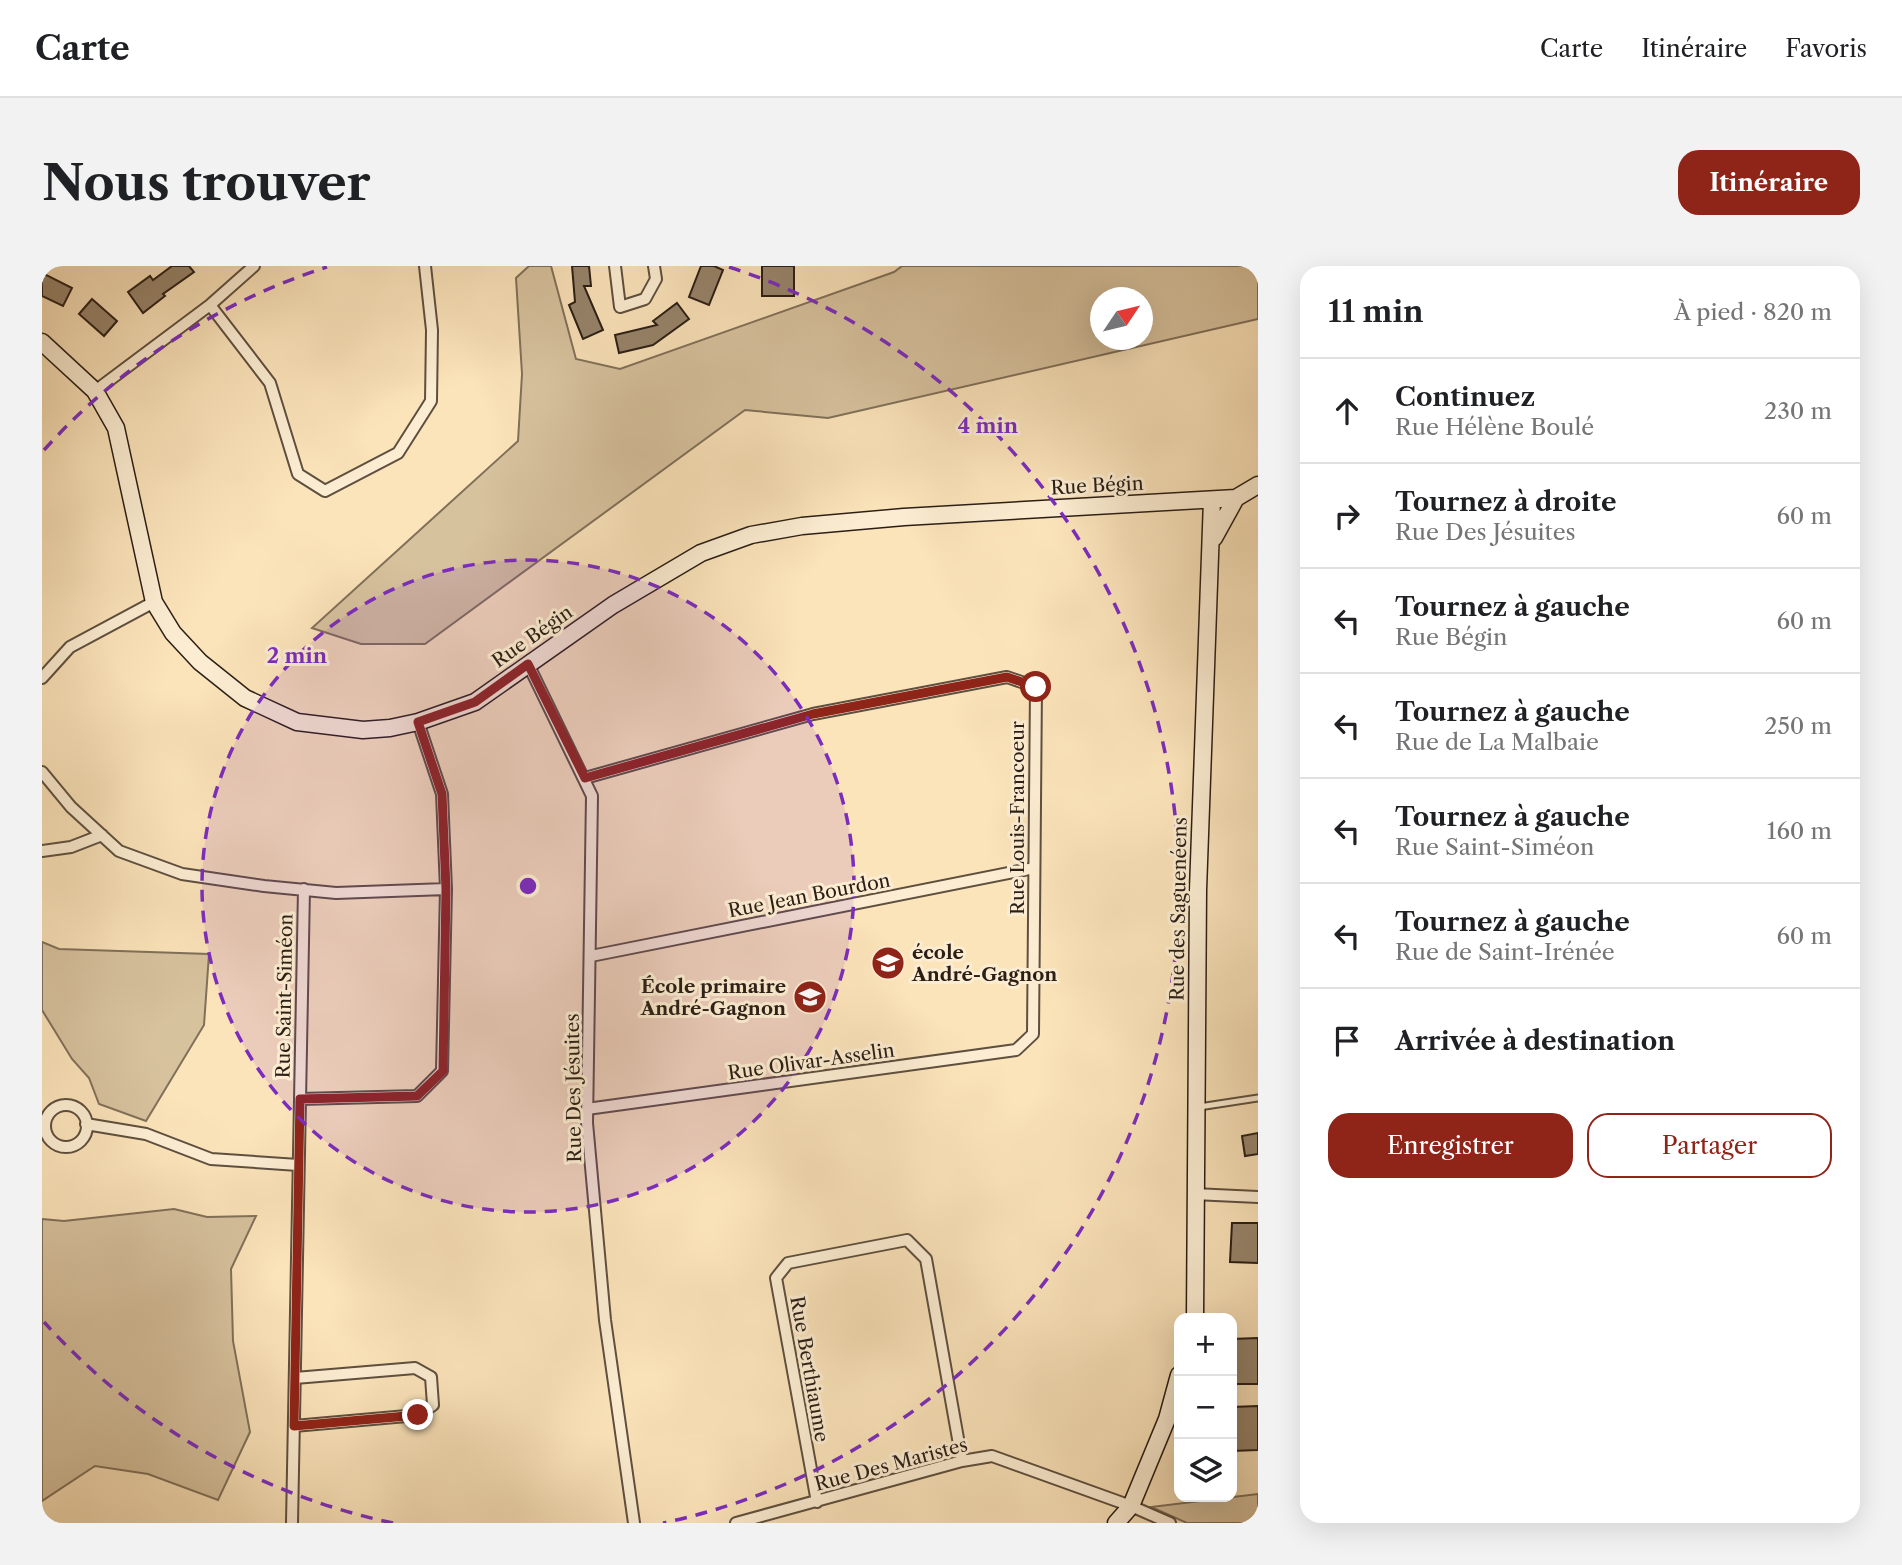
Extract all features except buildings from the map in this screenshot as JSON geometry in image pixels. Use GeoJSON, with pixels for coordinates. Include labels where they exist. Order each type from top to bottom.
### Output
{"type":"FeatureCollection","features":[{"type":"Feature","properties":{"kind":"street"},"geometry":{"type":"LineString","coordinates":[[95,391],[210,305],[254,266]]}},
{"type":"Feature","properties":{"kind":"street"},"geometry":{"type":"LineString","coordinates":[[210,305],[270,383],[298,474],[325,491],[398,453],[431,401],[432,330],[425,266]]}},
{"type":"Feature","properties":{"kind":"street"},"geometry":{"type":"LineString","coordinates":[[615,266],[620,307],[645,299],[656,279],[654,266]]}},
{"type":"Feature","properties":{"kind":"street","name":"Rue Bégin"},"geometry":{"type":"LineString","coordinates":[[42,342],[95,391],[116,428],[154,602],[173,633],[200,662],[245,698],[297,722],[363,730],[418,722],[475,702],[613,605],[701,553],[751,535],[803,526],[904,517],[1236,498],[1258,485]]}},
{"type":"Feature","properties":{"kind":"street"},"geometry":{"type":"LineString","coordinates":[[1210,547],[1236,498]]}},
{"type":"Feature","properties":{"kind":"street","name":"Rue des Saguenéens"},"geometry":{"type":"LineString","coordinates":[[1195,1313],[1198,890],[1212,500]]}},
{"type":"Feature","properties":{"kind":"street"},"geometry":{"type":"LineString","coordinates":[[42,678],[70,647],[154,602]]}},
{"type":"Feature","properties":{"kind":"street","name":"Rue Des Jésuites"},"geometry":{"type":"LineString","coordinates":[[528,664],[592,796],[587,1110],[605,1320],[634,1523]]}},
{"type":"Feature","properties":{"kind":"street","name":"Rue Louis-Francoeur"},"geometry":{"type":"LineString","coordinates":[[585,778],[813,714],[1007,677],[1036,687],[1033,1034]]}},
{"type":"Feature","properties":{"kind":"street"},"geometry":{"type":"LineString","coordinates":[[300,1099],[417,1096],[443,1071],[446,889],[442,794],[418,722]]}},
{"type":"Feature","properties":{"kind":"street"},"geometry":{"type":"LineString","coordinates":[[42,772],[71,807],[119,851],[182,874],[336,893],[446,889]]}},
{"type":"Feature","properties":{"kind":"street"},"geometry":{"type":"LineString","coordinates":[[42,852],[71,847],[102,835]]}},
{"type":"Feature","properties":{"kind":"street","name":"Rue Jean Bourdon"},"geometry":{"type":"LineString","coordinates":[[591,956],[1034,868]]}},
{"type":"Feature","properties":{"kind":"street","name":"Rue Saint-Siméon"},"geometry":{"type":"LineString","coordinates":[[292,1523],[303,890]]}},
{"type":"Feature","properties":{"kind":"street","name":"Rue Olivar-Asselin"},"geometry":{"type":"LineString","coordinates":[[587,1110],[1016,1050],[1033,1034]]}},
{"type":"Feature","properties":{"kind":"street"},"geometry":{"type":"LineString","coordinates":[[86,1124],[146,1133],[211,1159],[298,1166]]}},
{"type":"Feature","properties":{"kind":"street"},"geometry":{"type":"LineString","coordinates":[[1194,1194],[1258,1197]]}},
{"type":"Feature","properties":{"kind":"street","name":"Rue Berthiaume"},"geometry":{"type":"LineString","coordinates":[[817,1503],[776,1278],[788,1263],[907,1240],[926,1259],[962,1461]]}},
{"type":"Feature","properties":{"kind":"street"},"geometry":{"type":"LineString","coordinates":[[294,1426],[418,1415],[433,1405],[431,1377],[415,1368],[295,1378]]}},
{"type":"Feature","properties":{"kind":"street"},"geometry":{"type":"LineString","coordinates":[[1116,1523],[1131,1506],[1167,1419],[1179,1376]]}},
{"type":"Feature","properties":{"kind":"street","name":"Rue Des Maristes"},"geometry":{"type":"LineString","coordinates":[[736,1523],[817,1503],[962,1461],[992,1456],[1131,1506],[1170,1523]]}},
{"type":"Feature","properties":{"kind":"street"},"geometry":{"type":"LineString","coordinates":[[1131,1506],[1132,1523]]}},
{"type":"Feature","properties":{"kind":"lane"},"geometry":{"type":"LineString","coordinates":[[1196,1107],[1258,1098]]}},
{"type":"Feature","properties":{"kind":"shaded area"},"geometry":{"type":"Polygon","coordinates":[[[529,266],[551,266],[576,359],[620,369],[894,272],[902,266],[1258,266],[1258,319],[1153,343],[1153,287],[1090,287],[1090,350],[1123,350],[828,418],[745,410],[425,644],[361,644],[312,628],[518,441],[522,374],[516,278],[529,266]]]}},
{"type":"Feature","properties":{"kind":"shaded area"},"geometry":{"type":"Polygon","coordinates":[[[42,942],[59,949],[209,954],[204,1025],[146,1121],[99,1104],[89,1078],[72,1059],[42,1010],[42,942]]]}},
{"type":"Feature","properties":{"kind":"shaded area"},"geometry":{"type":"Polygon","coordinates":[[[174,1209],[207,1217],[256,1216],[231,1269],[233,1341],[250,1432],[218,1500],[148,1474],[95,1466],[42,1501],[42,1219],[64,1221],[174,1209]]]}},
{"type":"Feature","properties":{"kind":"shaded area"},"geometry":{"type":"Polygon","coordinates":[[[1258,1494],[1258,1523],[1187,1523],[1151,1507],[1192,1502],[1237,1502],[1237,1497],[1258,1494]]]}},
{"type":"Feature","properties":{"kind":"place","name":"école André-Gagnon"},"geometry":{"type":"Point","coordinates":[888,963]}},
{"type":"Feature","properties":{"kind":"place","name":"École primaire André-Gagnon"},"geometry":{"type":"Point","coordinates":[810,997]}},
{"type":"Feature","properties":{"kind":"route"},"geometry":{"type":"LineString","coordinates":[[418,1415],[294,1426],[300,1099],[417,1096],[443,1071],[446,889],[442,794],[418,722],[475,702],[528,664],[585,778],[813,714],[1007,677],[1036,687]]}}]}
